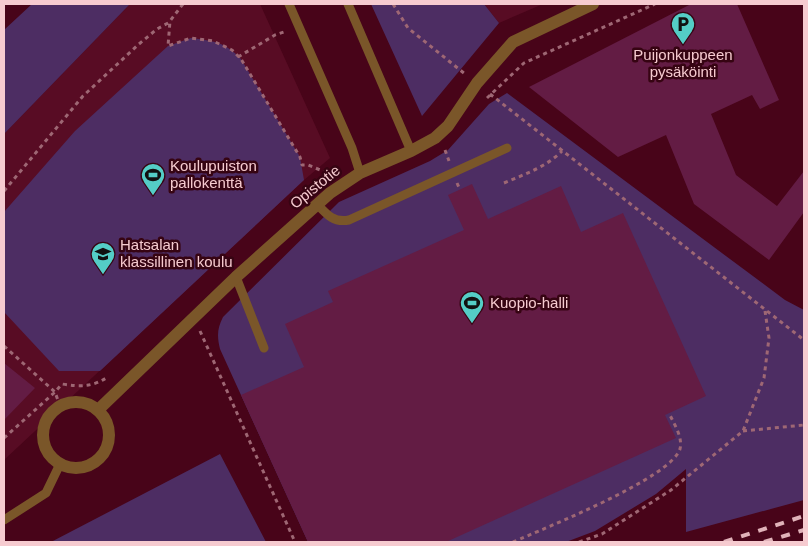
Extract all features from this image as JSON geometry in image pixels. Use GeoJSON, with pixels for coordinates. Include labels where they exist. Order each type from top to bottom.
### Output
{"type":"FeatureCollection","features":[{"type":"Feature","properties":{"kind":"street","name":"Opistotie"},"geometry":{"type":"LineString","coordinates":[[98,410],[236,277],[337,187],[360,173],[411,151],[434,138],[448,126],[477,83],[513,42],[593,4]]}},
{"type":"Feature","properties":{"kind":"street"},"geometry":{"type":"LineString","coordinates":[[80,402],[98,410],[108,428],[109,439],[103,454],[91,464],[81,468],[70,468],[52,458],[46,450],[43,430],[46,420],[52,412],[60,406],[80,402]]}},
{"type":"Feature","properties":{"kind":"lane"},"geometry":{"type":"LineString","coordinates":[[289,4],[352,148],[360,173]]}},
{"type":"Feature","properties":{"kind":"lane"},"geometry":{"type":"LineString","coordinates":[[348,4],[411,151]]}},
{"type":"Feature","properties":{"kind":"lane"},"geometry":{"type":"LineString","coordinates":[[317,204],[332,219],[341,222],[349,220],[507,148]]}},
{"type":"Feature","properties":{"kind":"lane"},"geometry":{"type":"LineString","coordinates":[[236,277],[264,348]]}},
{"type":"Feature","properties":{"kind":"lane"},"geometry":{"type":"LineString","coordinates":[[4,520],[46,493],[60,464]]}},
{"type":"Feature","properties":{"kind":"path"},"geometry":{"type":"LineString","coordinates":[[4,191],[83,96],[109,70],[145,39],[170,21],[184,4]]}},
{"type":"Feature","properties":{"kind":"path"},"geometry":{"type":"LineString","coordinates":[[393,4],[408,28],[804,340]]}},
{"type":"Feature","properties":{"kind":"path"},"geometry":{"type":"LineString","coordinates":[[170,21],[168,46],[192,38],[213,41],[232,50],[238,56],[300,157],[302,165],[308,165],[331,175]]}},
{"type":"Feature","properties":{"kind":"path"},"geometry":{"type":"LineString","coordinates":[[238,56],[274,35],[299,26]]}},
{"type":"Feature","properties":{"kind":"path"},"geometry":{"type":"LineString","coordinates":[[504,183],[553,160],[562,150]]}},
{"type":"Feature","properties":{"kind":"path"},"geometry":{"type":"LineString","coordinates":[[579,542],[602,534],[671,490],[743,432],[764,378],[769,338],[764,310]]}},
{"type":"Feature","properties":{"kind":"path"},"geometry":{"type":"LineString","coordinates":[[199,329],[295,542]]}},
{"type":"Feature","properties":{"kind":"path"},"geometry":{"type":"LineString","coordinates":[[4,346],[55,392],[60,406]]}},
{"type":"Feature","properties":{"kind":"path"},"geometry":{"type":"LineString","coordinates":[[4,438],[55,392]]}},
{"type":"Feature","properties":{"kind":"path"},"geometry":{"type":"LineString","coordinates":[[513,542],[642,483],[670,463],[680,451],[681,440],[669,413]]}},
{"type":"Feature","properties":{"kind":"path"},"geometry":{"type":"LineString","coordinates":[[743,432],[804,425]]}},
{"type":"Feature","properties":{"kind":"shaded area"},"geometry":{"type":"Polygon","coordinates":[[[32,4],[130,4],[4,134],[4,30],[32,4]]]}},
{"type":"Feature","properties":{"kind":"shaded area","name":"Koulupuiston pallokenttä"},"geometry":{"type":"Polygon","coordinates":[[[130,4],[260,4],[330,158],[304,180],[4,460],[4,134],[130,4]]]}},
{"type":"Feature","properties":{"kind":"shaded area"},"geometry":{"type":"Polygon","coordinates":[[[371,4],[484,4],[499,23],[422,116],[371,4]]]}},
{"type":"Feature","properties":{"kind":"shaded area"},"geometry":{"type":"Polygon","coordinates":[[[484,4],[543,4],[499,23],[484,4]]]}},
{"type":"Feature","properties":{"kind":"shaded area","name":"Koulupuiston pallokenttä"},"geometry":{"type":"Polygon","coordinates":[[[191,38],[219,43],[230,49],[241,59],[300,157],[304,180],[100,371],[59,371],[4,312],[4,212],[75,131],[168,46],[191,38]]]}},
{"type":"Feature","properties":{"kind":"shaded area","name":"Kuopio-halli"},"geometry":{"type":"Polygon","coordinates":[[[507,93],[785,300],[804,310],[804,500],[686,532],[686,469],[656,494],[595,531],[566,542],[308,542],[220,349],[218,333],[221,321],[339,202],[430,161],[448,150],[489,104],[507,93]]]}},
{"type":"Feature","properties":{"kind":"shaded area"},"geometry":{"type":"Polygon","coordinates":[[[220,454],[266,542],[51,542],[220,454]]]}},
{"type":"Feature","properties":{"kind":"building","name":"Puijonkuppeen pysäköinti"},"geometry":{"type":"Polygon","coordinates":[[[691,4],[737,4],[779,100],[760,109],[752,95],[711,114],[736,175],[777,206],[804,171],[804,212],[769,260],[694,204],[666,135],[618,157],[529,87],[691,4]]]}},
{"type":"Feature","properties":{"kind":"building","name":"Kuopio-halli"},"geometry":{"type":"Polygon","coordinates":[[[472,184],[488,219],[561,186],[581,232],[623,213],[706,396],[665,415],[676,438],[446,542],[308,542],[241,395],[304,367],[285,324],[333,302],[328,291],[464,230],[448,195],[472,184]]]}},
{"type":"Feature","properties":{"kind":"building"},"geometry":{"type":"Polygon","coordinates":[[[4,363],[35,388],[4,420],[4,363]]]}},
{"type":"Feature","properties":{"kind":"railway"},"geometry":{"type":"LineString","coordinates":[[724,542],[804,516]]}},
{"type":"Feature","properties":{"kind":"railway"},"geometry":{"type":"LineString","coordinates":[[764,542],[804,530]]}},
{"type":"Feature","properties":{"kind":"place","name":"Puijonkuppeen pysäköinti"},"geometry":{"type":"Point","coordinates":[683,45]}},
{"type":"Feature","properties":{"kind":"place","name":"Koulupuiston pallokenttä"},"geometry":{"type":"Point","coordinates":[153,196]}},
{"type":"Feature","properties":{"kind":"place","name":"Hatsalan klassillinen koulu"},"geometry":{"type":"Point","coordinates":[103,275]}},
{"type":"Feature","properties":{"kind":"place","name":"Kuopio-halli"},"geometry":{"type":"Point","coordinates":[472,324]}}]}
